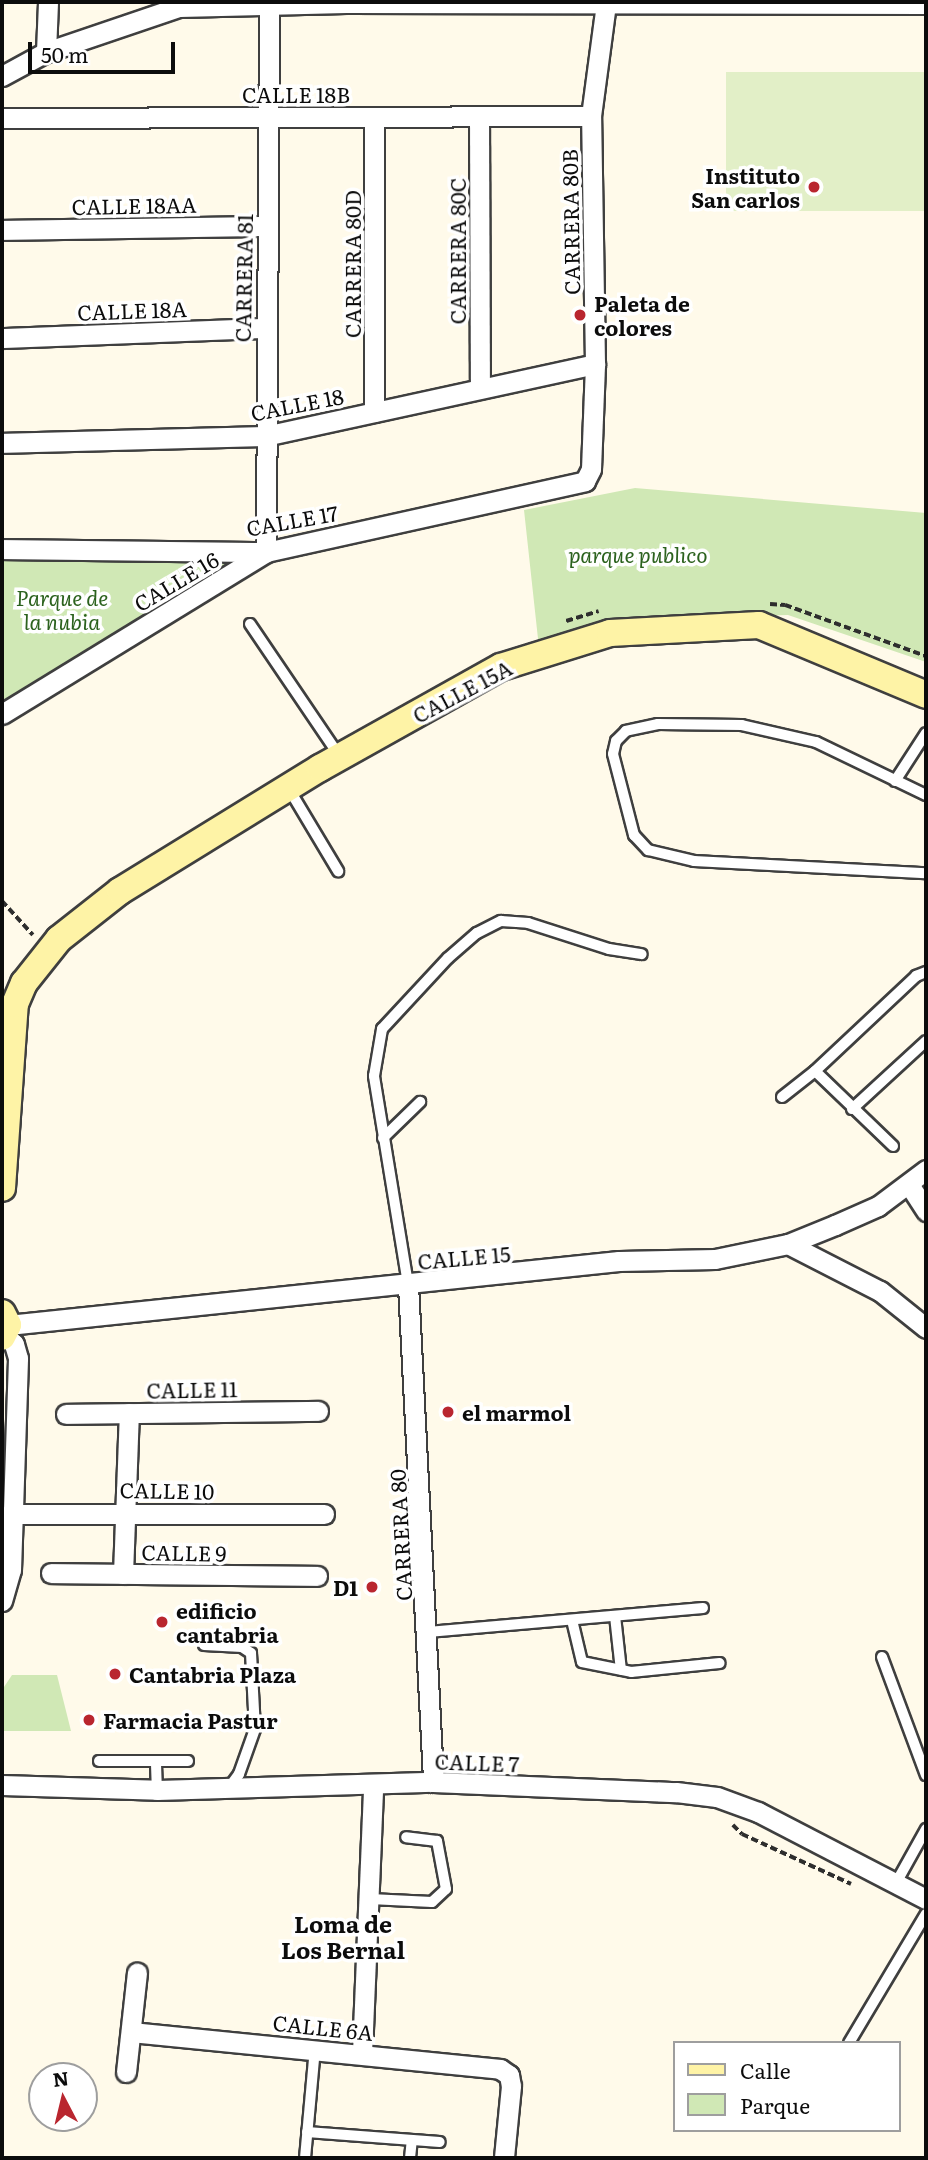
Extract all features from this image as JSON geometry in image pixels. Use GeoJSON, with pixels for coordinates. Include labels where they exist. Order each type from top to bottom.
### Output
{"type":"FeatureCollection","features":[{"type":"Feature","properties":{"kind":"street"},"geometry":{"type":"LineString","coordinates":[[46,51],[48,2]]}},
{"type":"Feature","properties":{"kind":"street","name":"CARRERA 80B"},"geometry":{"type":"LineString","coordinates":[[585,481],[591,469],[595,364],[591,116],[606,2]]}},
{"type":"Feature","properties":{"kind":"street"},"geometry":{"type":"LineString","coordinates":[[2,76],[46,51],[179,4],[926,4]]}},
{"type":"Feature","properties":{"kind":"street","name":"CARRERA 81"},"geometry":{"type":"LineString","coordinates":[[266,552],[265,328],[269,5]]}},
{"type":"Feature","properties":{"kind":"street","name":"CALLE 18B"},"geometry":{"type":"LineString","coordinates":[[2,118],[591,116]]}},
{"type":"Feature","properties":{"kind":"street","name":"CARRERA 80D"},"geometry":{"type":"LineString","coordinates":[[374,117],[374,412]]}},
{"type":"Feature","properties":{"kind":"street","name":"CARRERA 80C"},"geometry":{"type":"LineString","coordinates":[[479,117],[480,386]]}},
{"type":"Feature","properties":{"kind":"street","name":"CALLE 18AA"},"geometry":{"type":"LineString","coordinates":[[2,230],[267,226]]}},
{"type":"Feature","properties":{"kind":"street","name":"CALLE 18A"},"geometry":{"type":"LineString","coordinates":[[2,338],[265,328]]}},
{"type":"Feature","properties":{"kind":"street","name":"CALLE 18"},"geometry":{"type":"LineString","coordinates":[[2,443],[265,436],[480,386],[595,364]]}},
{"type":"Feature","properties":{"kind":"street","name":"CALLE 17"},"geometry":{"type":"LineString","coordinates":[[2,549],[266,552],[585,481]]}},
{"type":"Feature","properties":{"kind":"street","name":"CALLE 16"},"geometry":{"type":"LineString","coordinates":[[2,714],[266,552]]}},
{"type":"Feature","properties":{"kind":"street","name":"CALLE 15A"},"geometry":{"type":"LineString","coordinates":[[2,1188],[15,1004],[47,951],[82,917],[340,757],[501,667],[610,633],[768,626],[926,695]]}},
{"type":"Feature","properties":{"kind":"street","name":"CALLE 15"},"geometry":{"type":"LineString","coordinates":[[4,1327],[619,1261],[715,1259],[788,1244],[878,1206],[910,1186],[926,1170]]}},
{"type":"Feature","properties":{"kind":"street"},"geometry":{"type":"LineString","coordinates":[[910,1186],[926,1211]]}},
{"type":"Feature","properties":{"kind":"street"},"geometry":{"type":"LineString","coordinates":[[788,1244],[880,1292],[926,1328]]}},
{"type":"Feature","properties":{"kind":"street","name":"CARRERA 80"},"geometry":{"type":"LineString","coordinates":[[408,1285],[428,1632],[433,1782]]}},
{"type":"Feature","properties":{"kind":"street"},"geometry":{"type":"LineString","coordinates":[[2,1601],[11,1570],[8,1449],[19,1358],[15,1344],[4,1327]]}},
{"type":"Feature","properties":{"kind":"street","name":"CALLE 11"},"geometry":{"type":"LineString","coordinates":[[66,1414],[318,1411]]}},
{"type":"Feature","properties":{"kind":"street"},"geometry":{"type":"LineString","coordinates":[[123,1574],[129,1413]]}},
{"type":"Feature","properties":{"kind":"street","name":"CALLE 10"},"geometry":{"type":"LineString","coordinates":[[10,1514],[324,1514]]}},
{"type":"Feature","properties":{"kind":"street","name":"CALLE 9"},"geometry":{"type":"LineString","coordinates":[[51,1573],[317,1576]]}},
{"type":"Feature","properties":{"kind":"street","name":"CALLE 7"},"geometry":{"type":"LineString","coordinates":[[2,1785],[157,1790],[433,1782],[717,1797],[758,1812],[926,1899]]}},
{"type":"Feature","properties":{"kind":"street"},"geometry":{"type":"LineString","coordinates":[[362,2053],[373,1785]]}},
{"type":"Feature","properties":{"kind":"street"},"geometry":{"type":"LineString","coordinates":[[126,2072],[137,1973]]}},
{"type":"Feature","properties":{"kind":"street","name":"CALLE 6A"},"geometry":{"type":"LineString","coordinates":[[131,2032],[315,2047],[500,2069],[509,2075],[504,2158]]}},
{"type":"Feature","properties":{"kind":"lane"},"geometry":{"type":"LineString","coordinates":[[250,624],[340,757]]}},
{"type":"Feature","properties":{"kind":"lane"},"geometry":{"type":"LineString","coordinates":[[926,796],[816,742],[742,725],[658,724],[626,731],[616,741],[613,754],[634,835],[648,850],[694,861],[926,873]]}},
{"type":"Feature","properties":{"kind":"lane"},"geometry":{"type":"LineString","coordinates":[[895,781],[926,733]]}},
{"type":"Feature","properties":{"kind":"lane"},"geometry":{"type":"LineString","coordinates":[[289,788],[338,871]]}},
{"type":"Feature","properties":{"kind":"lane"},"geometry":{"type":"LineString","coordinates":[[408,1285],[374,1076],[382,1029],[477,933],[501,921],[528,923],[609,949],[642,954]]}},
{"type":"Feature","properties":{"kind":"lane"},"geometry":{"type":"LineString","coordinates":[[782,1097],[815,1071],[916,976],[926,972]]}},
{"type":"Feature","properties":{"kind":"lane"},"geometry":{"type":"LineString","coordinates":[[852,1109],[926,1041]]}},
{"type":"Feature","properties":{"kind":"lane"},"geometry":{"type":"LineString","coordinates":[[815,1071],[893,1146]]}},
{"type":"Feature","properties":{"kind":"lane"},"geometry":{"type":"LineString","coordinates":[[383,1138],[421,1102]]}},
{"type":"Feature","properties":{"kind":"lane"},"geometry":{"type":"LineString","coordinates":[[428,1632],[703,1608]]}},
{"type":"Feature","properties":{"kind":"lane"},"geometry":{"type":"LineString","coordinates":[[615,1616],[621,1670]]}},
{"type":"Feature","properties":{"kind":"lane"},"geometry":{"type":"LineString","coordinates":[[572,1620],[582,1662],[621,1670],[720,1663]]}},
{"type":"Feature","properties":{"kind":"lane"},"geometry":{"type":"LineString","coordinates":[[204,1645],[242,1647],[251,1653],[255,1729],[239,1774],[229,1788]]}},
{"type":"Feature","properties":{"kind":"lane"},"geometry":{"type":"LineString","coordinates":[[882,1657],[926,1774]]}},
{"type":"Feature","properties":{"kind":"lane"},"geometry":{"type":"LineString","coordinates":[[99,1761],[156,1764],[188,1761]]}},
{"type":"Feature","properties":{"kind":"lane"},"geometry":{"type":"LineString","coordinates":[[156,1764],[157,1790]]}},
{"type":"Feature","properties":{"kind":"lane"},"geometry":{"type":"LineString","coordinates":[[896,1883],[926,1829]]}},
{"type":"Feature","properties":{"kind":"lane"},"geometry":{"type":"LineString","coordinates":[[370,1899],[432,1902],[446,1889],[437,1841],[405,1837]]}},
{"type":"Feature","properties":{"kind":"lane"},"geometry":{"type":"LineString","coordinates":[[850,2041],[926,1914]]}},
{"type":"Feature","properties":{"kind":"lane"},"geometry":{"type":"LineString","coordinates":[[305,2158],[315,2047]]}},
{"type":"Feature","properties":{"kind":"lane"},"geometry":{"type":"LineString","coordinates":[[307,2132],[440,2142]]}},
{"type":"Feature","properties":{"kind":"lane"},"geometry":{"type":"LineString","coordinates":[[410,2158],[412,2140]]}},
{"type":"Feature","properties":{"kind":"path"},"geometry":{"type":"LineString","coordinates":[[2,901],[47,951]]}},
{"type":"Feature","properties":{"kind":"path"},"geometry":{"type":"LineString","coordinates":[[723,1815],[742,1834],[864,1890]]}},
{"type":"Feature","properties":{"kind":"green space"},"geometry":{"type":"Polygon","coordinates":[[[726,72],[926,72],[926,211],[726,211],[726,72]]]}},
{"type":"Feature","properties":{"kind":"green space","name":"parque publico"},"geometry":{"type":"Polygon","coordinates":[[[635,488],[926,513],[926,662],[788,615],[598,621],[539,648],[524,510],[635,488]]]}},
{"type":"Feature","properties":{"kind":"green space","name":"Parque de la nubia"},"geometry":{"type":"Polygon","coordinates":[[[2,549],[266,552],[2,714],[2,549]]]}},
{"type":"Feature","properties":{"kind":"green space"},"geometry":{"type":"Polygon","coordinates":[[[12,1675],[57,1675],[71,1731],[2,1731],[2,1690],[12,1675]]]}},
{"type":"Feature","properties":{"kind":"place","name":"Instituto San carlos"},"geometry":{"type":"Point","coordinates":[814,187]}},
{"type":"Feature","properties":{"kind":"place","name":"Paleta de colores"},"geometry":{"type":"Point","coordinates":[580,315]}},
{"type":"Feature","properties":{"kind":"place","name":"el marmol"},"geometry":{"type":"Point","coordinates":[448,1412]}},
{"type":"Feature","properties":{"kind":"place","name":"D1"},"geometry":{"type":"Point","coordinates":[372,1587]}},
{"type":"Feature","properties":{"kind":"place","name":"edificio cantabria"},"geometry":{"type":"Point","coordinates":[162,1622]}},
{"type":"Feature","properties":{"kind":"place","name":"Cantabria Plaza"},"geometry":{"type":"Point","coordinates":[115,1674]}},
{"type":"Feature","properties":{"kind":"place","name":"Farmacia Pastur"},"geometry":{"type":"Point","coordinates":[89,1720]}},
{"type":"Feature","properties":{"kind":"district","name":"Loma de Los Bernal"},"geometry":{"type":"Point","coordinates":[343,1936]}}]}
